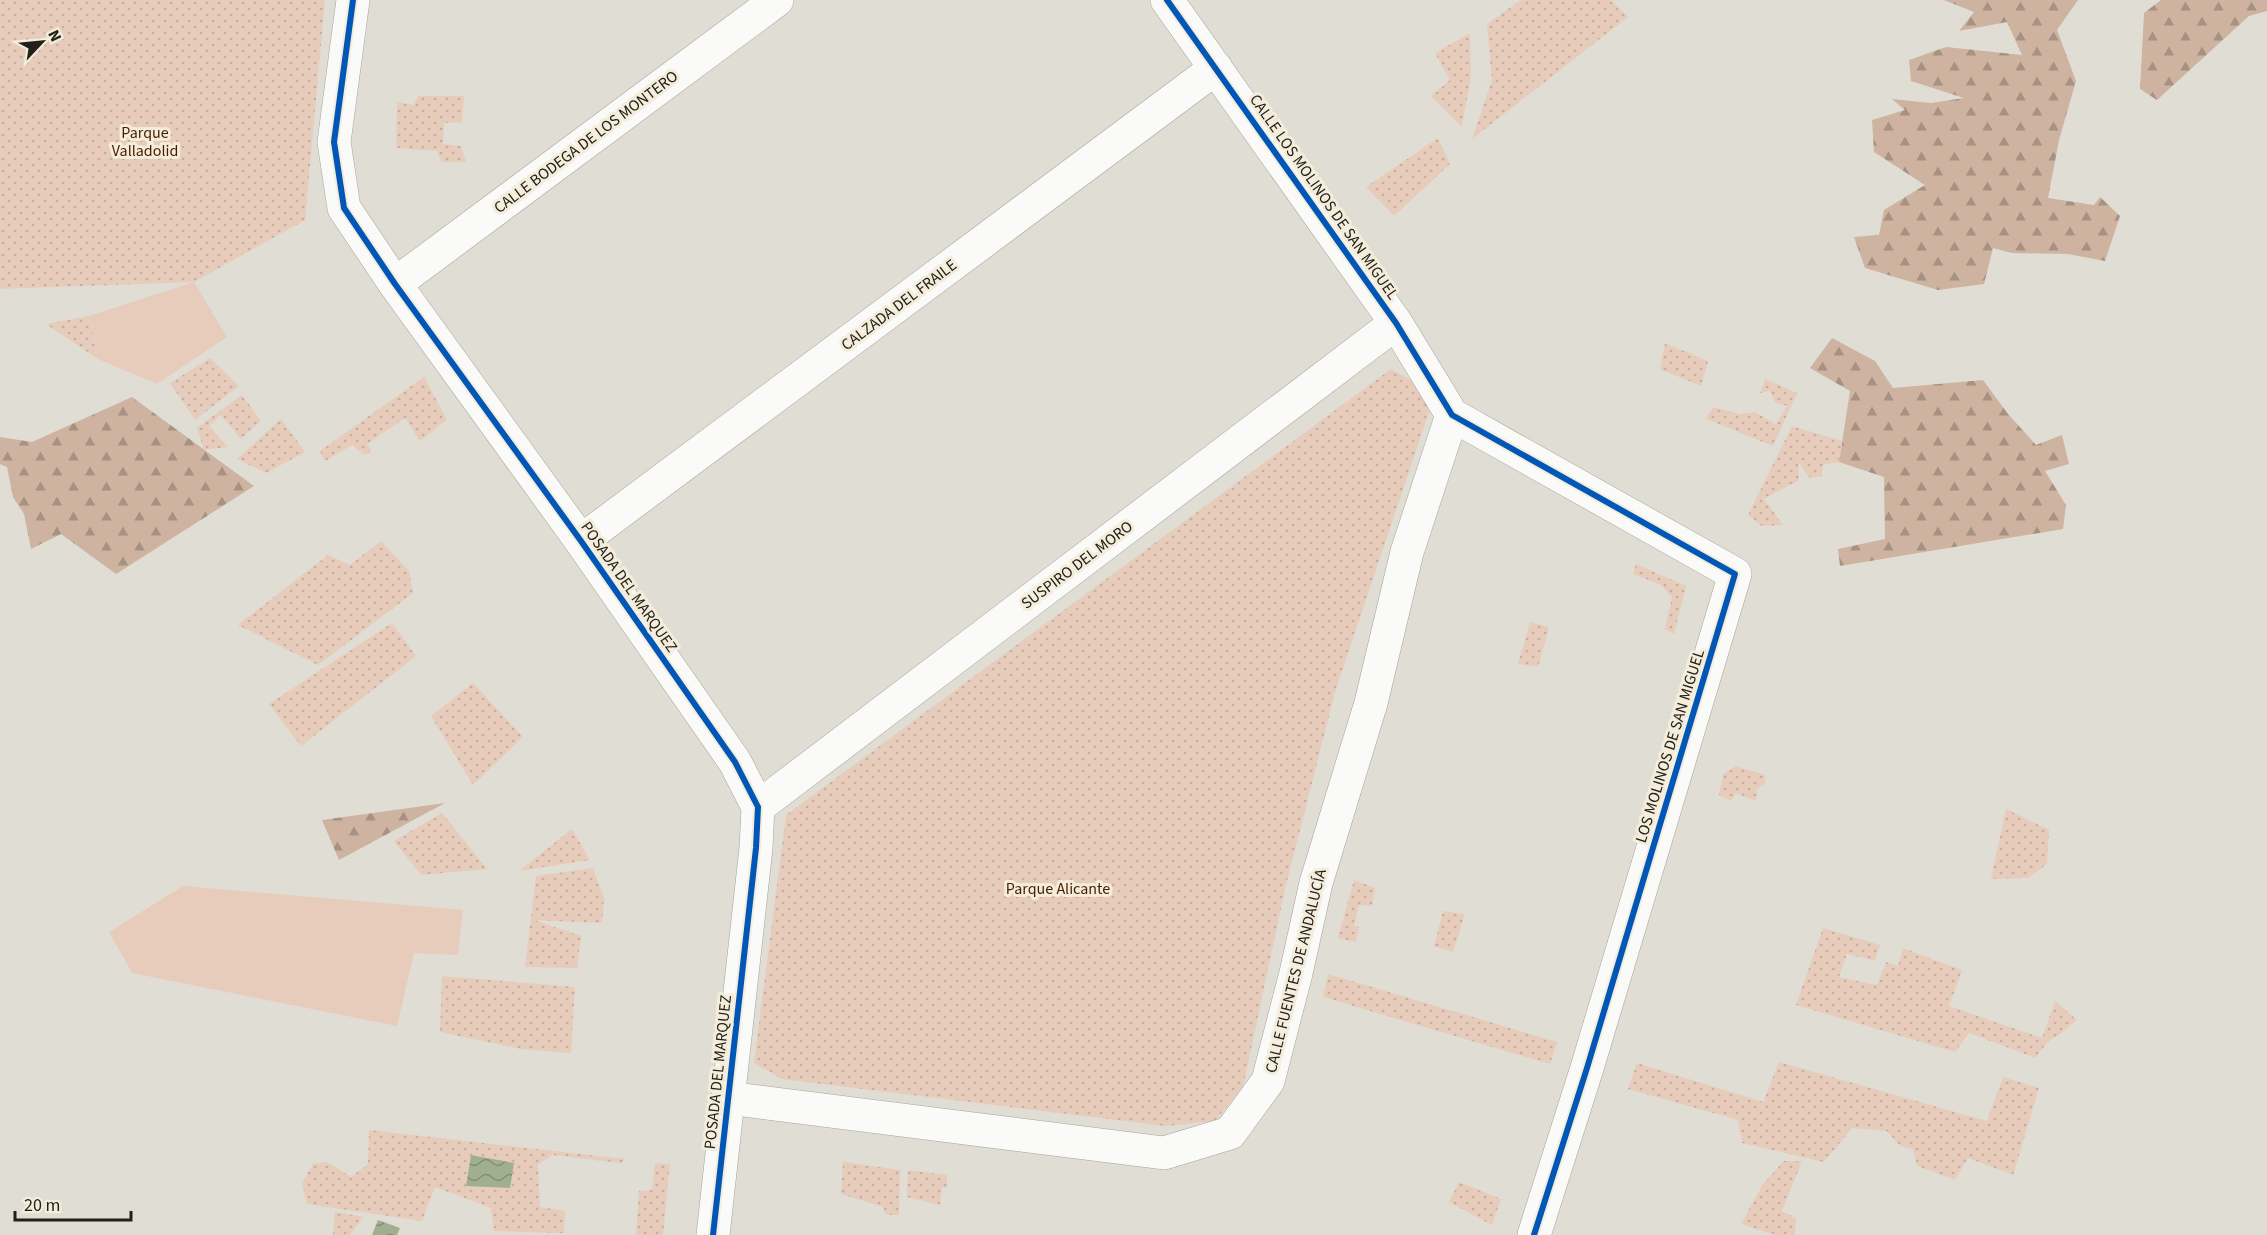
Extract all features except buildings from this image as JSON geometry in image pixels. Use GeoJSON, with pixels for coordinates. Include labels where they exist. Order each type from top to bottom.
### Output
{"type":"FeatureCollection","features":[{"type":"Feature","properties":{"kind":"street","name":"POSADA DEL MARQUEZ"},"geometry":{"type":"LineString","coordinates":[[353,0],[334,142],[344,208],[394,284],[581,541],[735,762],[758,807],[756,848],[713,1235]]}},
{"type":"Feature","properties":{"kind":"street","name":"CALLE BODEGA DE LOS MONTERO"},"geometry":{"type":"LineString","coordinates":[[394,284],[777,0]]}},
{"type":"Feature","properties":{"kind":"street","name":"CALLE LOS MOLINOS DE SAN MIGUEL"},"geometry":{"type":"LineString","coordinates":[[1167,0],[1396,323],[1452,414]]}},
{"type":"Feature","properties":{"kind":"street","name":"CALZADA DEL FRAILE"},"geometry":{"type":"LineString","coordinates":[[581,541],[1216,68]]}},
{"type":"Feature","properties":{"kind":"street","name":"SUSPIRO DEL MORO"},"geometry":{"type":"LineString","coordinates":[[758,807],[1396,323]]}},
{"type":"Feature","properties":{"kind":"street","name":"CALLE FUENTES DE ANDALUCÍA"},"geometry":{"type":"LineString","coordinates":[[728,1098],[1164,1152],[1230,1133],[1268,1081],[1317,883],[1371,703],[1407,552],[1452,414]]}},
{"type":"Feature","properties":{"kind":"street","name":"LOS MOLINOS DE SAN MIGUEL"},"geometry":{"type":"LineString","coordinates":[[1452,414],[1735,574],[1587,1068],[1534,1235]]}},
{"type":"Feature","properties":{"kind":"green space","name":"Parque Valladolid"},"geometry":{"type":"Polygon","coordinates":[[[0,0],[325,0],[305,220],[194,282],[0,289],[0,0]]]}},
{"type":"Feature","properties":{"kind":"green space"},"geometry":{"type":"Polygon","coordinates":[[[1521,0],[1611,0],[1628,17],[1472,139],[1492,80],[1487,24],[1521,0]]]}},
{"type":"Feature","properties":{"kind":"green space"},"geometry":{"type":"Polygon","coordinates":[[[1944,0],[2078,0],[2057,30],[2076,81],[2059,140],[2048,198],[2094,205],[2100,197],[2120,216],[2105,261],[2068,254],[2012,253],[1993,248],[1984,284],[1938,290],[1865,268],[1854,237],[1879,235],[1884,210],[1925,185],[1874,152],[1872,120],[1905,110],[1892,99],[1931,103],[1964,98],[1911,81],[1909,60],[1946,47],[2022,55],[2007,22],[1959,31],[1974,12],[1944,0]]]}},
{"type":"Feature","properties":{"kind":"green space"},"geometry":{"type":"Polygon","coordinates":[[[2161,0],[2267,0],[2267,11],[2249,16],[2157,100],[2140,89],[2144,13],[2161,0]]]}},
{"type":"Feature","properties":{"kind":"green space"},"geometry":{"type":"Polygon","coordinates":[[[1470,33],[1471,76],[1462,127],[1431,96],[1450,80],[1435,53],[1470,33]]]}},
{"type":"Feature","properties":{"kind":"green space"},"geometry":{"type":"Polygon","coordinates":[[[418,96],[464,96],[462,122],[444,123],[443,144],[461,146],[466,162],[442,162],[437,151],[396,148],[397,102],[414,105],[418,96]]]}},
{"type":"Feature","properties":{"kind":"green space"},"geometry":{"type":"Polygon","coordinates":[[[1438,138],[1450,164],[1394,216],[1366,187],[1438,138]]]}},
{"type":"Feature","properties":{"kind":"green space"},"geometry":{"type":"Polygon","coordinates":[[[194,282],[227,337],[157,384],[98,359],[89,316],[194,282]]]}},
{"type":"Feature","properties":{"kind":"green space"},"geometry":{"type":"Polygon","coordinates":[[[89,316],[98,359],[46,324],[89,316]]]}},
{"type":"Feature","properties":{"kind":"green space"},"geometry":{"type":"Polygon","coordinates":[[[1832,338],[1875,361],[1893,388],[1983,380],[2008,414],[2036,445],[2062,435],[2069,464],[2045,471],[2066,505],[2063,529],[1840,566],[1838,549],[1885,539],[1884,477],[1839,462],[1850,391],[1810,368],[1832,338]]]}},
{"type":"Feature","properties":{"kind":"green space"},"geometry":{"type":"Polygon","coordinates":[[[1665,343],[1708,361],[1701,386],[1660,369],[1665,343]]]}},
{"type":"Feature","properties":{"kind":"green space"},"geometry":{"type":"Polygon","coordinates":[[[210,358],[239,386],[195,420],[170,383],[210,358]]]}},
{"type":"Feature","properties":{"kind":"green space","name":"Parque Alicante"},"geometry":{"type":"Polygon","coordinates":[[[1391,369],[1423,387],[1429,412],[1335,692],[1285,889],[1243,1087],[1215,1121],[1166,1126],[782,1079],[754,1063],[786,815],[1391,369]]]}},
{"type":"Feature","properties":{"kind":"green space"},"geometry":{"type":"Polygon","coordinates":[[[424,377],[447,420],[420,441],[405,418],[367,444],[372,451],[364,455],[352,445],[325,461],[320,451],[424,377]]]}},
{"type":"Feature","properties":{"kind":"green space"},"geometry":{"type":"Polygon","coordinates":[[[1765,379],[1797,393],[1773,446],[1706,419],[1713,407],[1740,414],[1755,412],[1776,424],[1787,406],[1775,402],[1770,391],[1760,393],[1765,379]]]}},
{"type":"Feature","properties":{"kind":"green space"},"geometry":{"type":"Polygon","coordinates":[[[242,395],[261,421],[241,439],[221,415],[209,426],[228,447],[204,450],[197,428],[242,395]]]}},
{"type":"Feature","properties":{"kind":"green space"},"geometry":{"type":"Polygon","coordinates":[[[132,397],[254,486],[116,574],[61,534],[31,549],[24,514],[13,497],[7,467],[0,464],[0,437],[32,442],[132,397]]]}},
{"type":"Feature","properties":{"kind":"green space"},"geometry":{"type":"Polygon","coordinates":[[[281,419],[305,452],[266,473],[237,459],[281,419]]]}},
{"type":"Feature","properties":{"kind":"green space"},"geometry":{"type":"Polygon","coordinates":[[[1792,426],[1842,441],[1839,462],[1823,465],[1822,476],[1810,478],[1798,462],[1799,480],[1764,499],[1783,525],[1762,526],[1748,515],[1792,426]]]}},
{"type":"Feature","properties":{"kind":"green space"},"geometry":{"type":"Polygon","coordinates":[[[381,541],[409,571],[413,593],[318,665],[238,625],[328,555],[350,565],[381,541]]]}},
{"type":"Feature","properties":{"kind":"green space"},"geometry":{"type":"Polygon","coordinates":[[[1636,564],[1686,586],[1674,634],[1665,629],[1672,597],[1661,585],[1633,574],[1636,564]]]}},
{"type":"Feature","properties":{"kind":"green space"},"geometry":{"type":"Polygon","coordinates":[[[1530,622],[1549,627],[1538,667],[1518,664],[1530,622]]]}},
{"type":"Feature","properties":{"kind":"green space"},"geometry":{"type":"Polygon","coordinates":[[[392,623],[416,656],[301,746],[269,704],[392,623]]]}},
{"type":"Feature","properties":{"kind":"green space"},"geometry":{"type":"Polygon","coordinates":[[[473,683],[523,737],[473,785],[431,716],[473,683]]]}},
{"type":"Feature","properties":{"kind":"green space"},"geometry":{"type":"Polygon","coordinates":[[[1736,766],[1765,775],[1765,784],[1757,789],[1756,801],[1736,793],[1731,801],[1719,795],[1723,774],[1736,766]]]}},
{"type":"Feature","properties":{"kind":"green space"},"geometry":{"type":"Polygon","coordinates":[[[445,803],[339,860],[322,820],[445,803]]]}},
{"type":"Feature","properties":{"kind":"green space"},"geometry":{"type":"Polygon","coordinates":[[[2006,809],[2049,830],[2047,864],[2028,878],[1991,879],[2006,809]]]}},
{"type":"Feature","properties":{"kind":"green space"},"geometry":{"type":"Polygon","coordinates":[[[442,813],[487,869],[421,875],[394,841],[442,813]]]}},
{"type":"Feature","properties":{"kind":"green space"},"geometry":{"type":"Polygon","coordinates":[[[572,829],[590,860],[519,871],[572,829]]]}},
{"type":"Feature","properties":{"kind":"green space"},"geometry":{"type":"Polygon","coordinates":[[[593,868],[604,898],[602,923],[534,920],[581,936],[577,968],[525,967],[536,876],[593,868]]]}},
{"type":"Feature","properties":{"kind":"green space"},"geometry":{"type":"Polygon","coordinates":[[[1354,880],[1375,888],[1372,906],[1359,905],[1354,926],[1359,927],[1356,942],[1338,938],[1354,880]]]}},
{"type":"Feature","properties":{"kind":"green space"},"geometry":{"type":"Polygon","coordinates":[[[183,886],[463,910],[458,955],[414,953],[397,1026],[132,973],[109,932],[183,886]]]}},
{"type":"Feature","properties":{"kind":"green space"},"geometry":{"type":"Polygon","coordinates":[[[1443,911],[1465,914],[1453,952],[1434,946],[1443,911]]]}},
{"type":"Feature","properties":{"kind":"green space"},"geometry":{"type":"Polygon","coordinates":[[[1823,928],[1880,945],[1875,961],[1847,954],[1839,977],[1877,985],[1886,962],[1898,966],[1903,948],[1962,970],[1949,1006],[2042,1038],[2055,1001],[2077,1020],[2049,1040],[2035,1058],[1969,1033],[1955,1052],[1796,1005],[1823,928]]]}},
{"type":"Feature","properties":{"kind":"green space"},"geometry":{"type":"Polygon","coordinates":[[[1328,974],[1557,1042],[1550,1064],[1323,997],[1328,974]]]}},
{"type":"Feature","properties":{"kind":"green space"},"geometry":{"type":"Polygon","coordinates":[[[442,976],[575,987],[571,1053],[521,1049],[440,1032],[442,976]]]}},
{"type":"Feature","properties":{"kind":"green space"},"geometry":{"type":"Polygon","coordinates":[[[1779,1062],[1987,1121],[2003,1077],[2039,1088],[2013,1175],[1968,1158],[1955,1180],[1917,1166],[1913,1149],[1900,1146],[1887,1131],[1852,1128],[1824,1162],[1742,1143],[1738,1120],[1628,1089],[1637,1063],[1763,1102],[1779,1062]]]}},
{"type":"Feature","properties":{"kind":"green space"},"geometry":{"type":"Polygon","coordinates":[[[369,1130],[625,1159],[621,1163],[552,1155],[538,1165],[540,1207],[565,1211],[564,1233],[494,1231],[491,1208],[435,1187],[422,1221],[307,1204],[302,1183],[313,1164],[327,1162],[351,1177],[368,1164],[369,1130]]]}},
{"type":"Feature","properties":{"kind":"green space"},"geometry":{"type":"Polygon","coordinates":[[[1784,1161],[1802,1161],[1782,1211],[1796,1218],[1795,1235],[1775,1235],[1741,1224],[1763,1184],[1784,1161]]]}},
{"type":"Feature","properties":{"kind":"green space"},"geometry":{"type":"Polygon","coordinates":[[[843,1162],[900,1170],[899,1215],[886,1215],[883,1207],[841,1194],[843,1162]]]}},
{"type":"Feature","properties":{"kind":"green space"},"geometry":{"type":"Polygon","coordinates":[[[655,1163],[670,1164],[663,1235],[636,1235],[639,1191],[652,1190],[655,1163]]]}},
{"type":"Feature","properties":{"kind":"green space"},"geometry":{"type":"Polygon","coordinates":[[[908,1170],[947,1175],[947,1187],[942,1187],[940,1205],[907,1197],[908,1170]]]}},
{"type":"Feature","properties":{"kind":"green space"},"geometry":{"type":"Polygon","coordinates":[[[1459,1182],[1501,1199],[1492,1225],[1449,1202],[1459,1182]]]}},
{"type":"Feature","properties":{"kind":"green space"},"geometry":{"type":"Polygon","coordinates":[[[335,1212],[364,1217],[350,1235],[333,1235],[335,1212]]]}},
{"type":"Feature","properties":{"kind":"water"},"geometry":{"type":"Polygon","coordinates":[[[471,1155],[514,1163],[510,1188],[466,1186],[471,1155]]]}},
{"type":"Feature","properties":{"kind":"water"},"geometry":{"type":"Polygon","coordinates":[[[378,1220],[400,1228],[397,1235],[372,1235],[378,1220]]]}},
{"type":"Feature","properties":{"kind":"cycle path"},"geometry":{"type":"LineString","coordinates":[[353,0],[334,142],[344,208],[395,284],[581,541],[735,762],[758,807],[756,848],[713,1235]]}},
{"type":"Feature","properties":{"kind":"cycle path"},"geometry":{"type":"LineString","coordinates":[[1167,0],[1396,323],[1452,415],[1735,574],[1587,1068],[1534,1235]]}}]}
